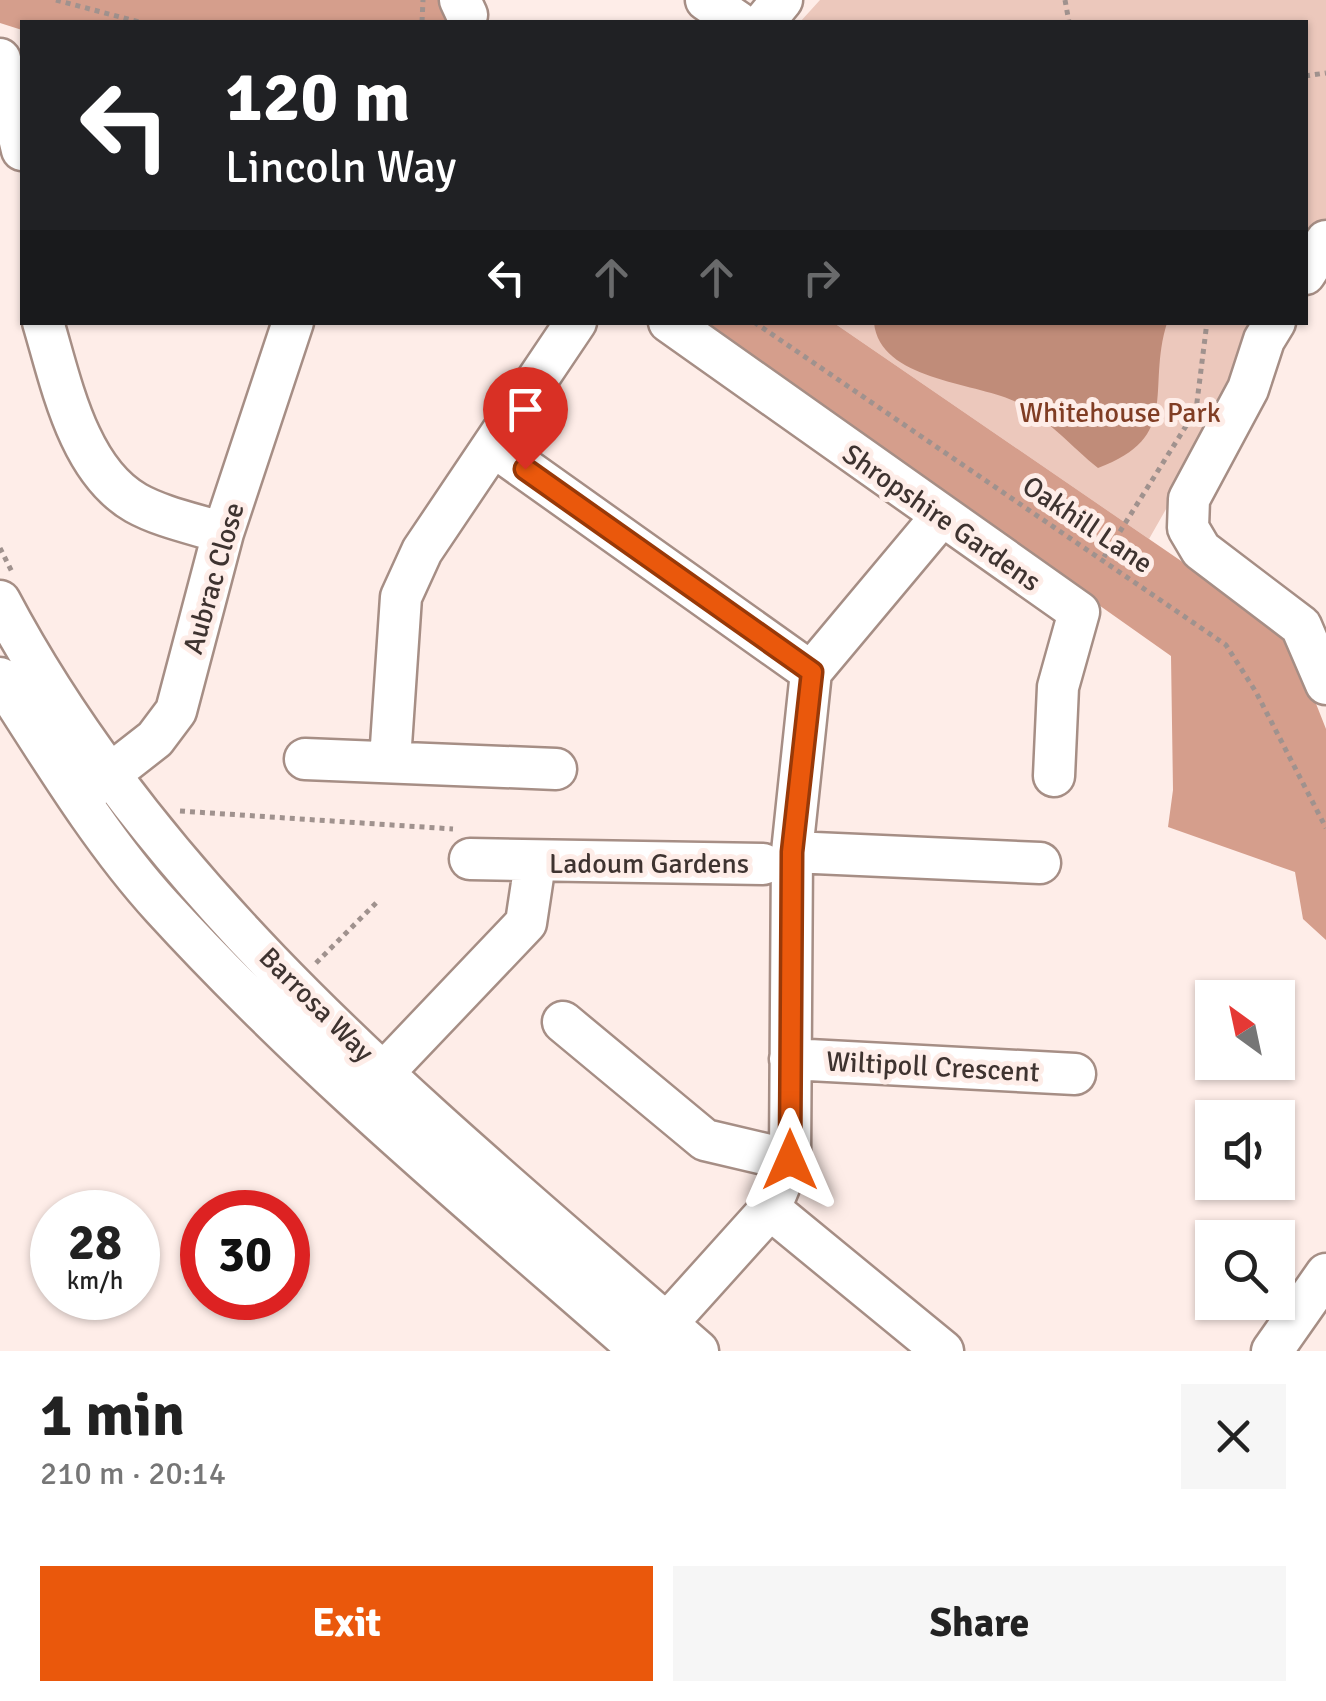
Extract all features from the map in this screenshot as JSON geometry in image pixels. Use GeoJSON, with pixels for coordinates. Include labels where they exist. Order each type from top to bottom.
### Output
{"type":"FeatureCollection","features":[{"type":"Feature","properties":{"kind":"street"},"geometry":{"type":"LineString","coordinates":[[706,0],[735,20]]}},
{"type":"Feature","properties":{"kind":"street"},"geometry":{"type":"LineString","coordinates":[[766,20],[782,0]]}},
{"type":"Feature","properties":{"kind":"street"},"geometry":{"type":"LineString","coordinates":[[0,58],[20,142]]}},
{"type":"Feature","properties":{"kind":"street"},"geometry":{"type":"LineString","coordinates":[[1308,269],[1326,240]]}},
{"type":"Feature","properties":{"kind":"street"},"geometry":{"type":"LineString","coordinates":[[44,325],[83,440],[104,480],[137,504],[223,533]]}},
{"type":"Feature","properties":{"kind":"street","name":"Aubrac Close"},"geometry":{"type":"LineString","coordinates":[[95,786],[155,739],[176,711],[223,533],[292,325]]}},
{"type":"Feature","properties":{"kind":"street"},"geometry":{"type":"LineString","coordinates":[[390,760],[401,597],[422,551],[574,325]]}},
{"type":"Feature","properties":{"kind":"street","name":"Shropshire Gardens"},"geometry":{"type":"LineString","coordinates":[[674,325],[940,518],[1079,612],[1058,687],[1054,776]]}},
{"type":"Feature","properties":{"kind":"street"},"geometry":{"type":"LineString","coordinates":[[1273,325],[1264,340],[1248,389],[1190,499],[1188,528],[1201,550],[1301,626],[1323,669]]}},
{"type":"Feature","properties":{"kind":"street"},"geometry":{"type":"LineString","coordinates":[[493,446],[812,672]]}},
{"type":"Feature","properties":{"kind":"street"},"geometry":{"type":"LineString","coordinates":[[650,1342],[770,1208],[790,1160],[790,1059],[777,858],[812,672],[940,518]]}},
{"type":"Feature","properties":{"kind":"street","name":"Barrosa Way"},"geometry":{"type":"LineString","coordinates":[[6,587],[34,665],[160,905],[276,1023],[650,1342],[698,1351]]}},
{"type":"Feature","properties":{"kind":"street","name":"Barrosa Way"},"geometry":{"type":"LineString","coordinates":[[0,678],[95,786],[385,1071],[650,1342]]}},
{"type":"Feature","properties":{"kind":"street"},"geometry":{"type":"LineString","coordinates":[[306,759],[556,769]]}},
{"type":"Feature","properties":{"kind":"street","name":"Ladoum Gardens"},"geometry":{"type":"LineString","coordinates":[[470,859],[535,863],[777,858],[1040,863]]}},
{"type":"Feature","properties":{"kind":"street","name":"Ladoum Gardens"},"geometry":{"type":"LineString","coordinates":[[385,1071],[526,923],[535,863]]}},
{"type":"Feature","properties":{"kind":"street"},"geometry":{"type":"LineString","coordinates":[[563,1022],[705,1140],[790,1160]]}},
{"type":"Feature","properties":{"kind":"street","name":"Wiltipoll Crescent"},"geometry":{"type":"LineString","coordinates":[[790,1059],[1075,1074]]}},
{"type":"Feature","properties":{"kind":"street"},"geometry":{"type":"LineString","coordinates":[[770,1208],[943,1351]]}},
{"type":"Feature","properties":{"kind":"street"},"geometry":{"type":"LineString","coordinates":[[1272,1351],[1320,1300]]}},
{"type":"Feature","properties":{"kind":"path"},"geometry":{"type":"LineString","coordinates":[[56,0],[131,20]]}},
{"type":"Feature","properties":{"kind":"path","name":"Oakhill Lane"},"geometry":{"type":"LineString","coordinates":[[758,325],[1226,645],[1256,692],[1326,828]]}},
{"type":"Feature","properties":{"kind":"path"},"geometry":{"type":"LineString","coordinates":[[1104,558],[1196,410],[1207,325]]}},
{"type":"Feature","properties":{"kind":"path"},"geometry":{"type":"LineString","coordinates":[[0,548],[6,587]]}},
{"type":"Feature","properties":{"kind":"path"},"geometry":{"type":"LineString","coordinates":[[177,811],[188,824]]}},
{"type":"Feature","properties":{"kind":"path"},"geometry":{"type":"LineString","coordinates":[[316,963],[378,901]]}},
{"type":"Feature","properties":{"kind":"path"},"geometry":{"type":"LineString","coordinates":[[305,952],[328,975]]}},
{"type":"Feature","properties":{"kind":"green space"},"geometry":{"type":"Polygon","coordinates":[[[820,0],[1326,0],[1326,228],[1308,260],[1308,20],[802,20],[820,0]]]}},
{"type":"Feature","properties":{"kind":"green space","name":"Whitehouse Park"},"geometry":{"type":"Polygon","coordinates":[[[837,325],[1271,325],[1149,539],[837,325]]]}},
{"type":"Feature","properties":{"kind":"shaded area"},"geometry":{"type":"Polygon","coordinates":[[[0,0],[449,0],[449,20],[20,20],[20,29],[0,23],[0,0]]]}},
{"type":"Feature","properties":{"kind":"shaded area"},"geometry":{"type":"Polygon","coordinates":[[[703,325],[837,325],[1289,635],[1326,729],[1326,940],[1303,919],[1295,872],[1168,827],[1173,790],[1171,656],[703,325]]]}},
{"type":"Feature","properties":{"kind":"shaded area"},"geometry":{"type":"Polygon","coordinates":[[[875,325],[1166,325],[1151,426],[1141,442],[1124,456],[1098,468],[1025,407],[910,368],[880,342],[875,325]]]}},
{"type":"Feature","properties":{"kind":"route"},"geometry":{"type":"LineString","coordinates":[[525,469],[812,672],[792,852],[790,1160]]}}]}
